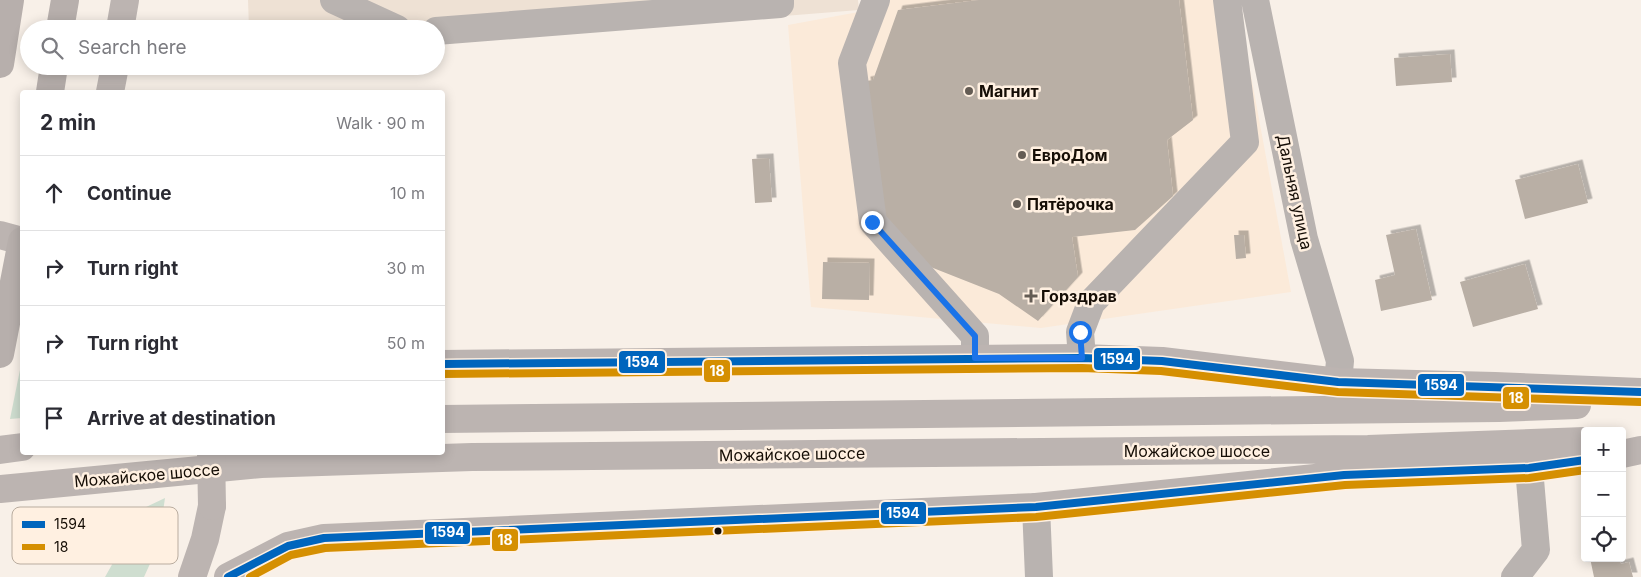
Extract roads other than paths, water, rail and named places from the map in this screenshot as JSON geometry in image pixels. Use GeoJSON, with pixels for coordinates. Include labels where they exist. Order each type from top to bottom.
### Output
{"type":"FeatureCollection","features":[{"type":"Feature","properties":{"kind":"highway"},"geometry":{"type":"LineString","coordinates":[[0,64],[10,0]]}},
{"type":"Feature","properties":{"kind":"highway"},"geometry":{"type":"LineString","coordinates":[[62,20],[65,0]]}},
{"type":"Feature","properties":{"kind":"highway"},"geometry":{"type":"LineString","coordinates":[[50,90],[53,75]]}},
{"type":"Feature","properties":{"kind":"highway"},"geometry":{"type":"LineString","coordinates":[[0,354],[20,251]]}},
{"type":"Feature","properties":{"kind":"main road"},"geometry":{"type":"LineString","coordinates":[[122,20],[125,0]]}},
{"type":"Feature","properties":{"kind":"main road"},"geometry":{"type":"LineString","coordinates":[[110,90],[113,75]]}},
{"type":"Feature","properties":{"kind":"main road"},"geometry":{"type":"LineString","coordinates":[[0,234],[20,240]]}},
{"type":"Feature","properties":{"kind":"main road"},"geometry":{"type":"LineString","coordinates":[[445,364],[1082,358],[1162,361],[1338,382],[1641,392]]}},
{"type":"Feature","properties":{"kind":"main road"},"geometry":{"type":"LineString","coordinates":[[445,419],[1499,408],[1641,402]]}},
{"type":"Feature","properties":{"kind":"main road"},"geometry":{"type":"LineString","coordinates":[[1626,438],[1641,436]]}},
{"type":"Feature","properties":{"kind":"main road","name":"Можайское шоссе"},"geometry":{"type":"LineString","coordinates":[[0,489],[261,464],[462,457],[1368,449],[1581,441]]}},
{"type":"Feature","properties":{"kind":"main road"},"geometry":{"type":"LineString","coordinates":[[0,450],[20,447]]}},
{"type":"Feature","properties":{"kind":"main road"},"geometry":{"type":"LineString","coordinates":[[1626,453],[1641,450]]}},
{"type":"Feature","properties":{"kind":"main road"},"geometry":{"type":"LineString","coordinates":[[192,577],[205,539],[212,506],[211,455]]}},
{"type":"Feature","properties":{"kind":"main road"},"geometry":{"type":"LineString","coordinates":[[228,577],[288,546],[324,538],[1036,507],[1344,475],[1529,468],[1581,461]]}},
{"type":"Feature","properties":{"kind":"street"},"geometry":{"type":"LineString","coordinates":[[334,0],[377,20]]}},
{"type":"Feature","properties":{"kind":"street"},"geometry":{"type":"LineString","coordinates":[[445,30],[780,4],[780,0]]}},
{"type":"Feature","properties":{"kind":"street"},"geometry":{"type":"LineString","coordinates":[[876,0],[852,63],[872,222],[975,336],[975,358]]}},
{"type":"Feature","properties":{"kind":"street"},"geometry":{"type":"LineString","coordinates":[[1082,358],[1080,332],[1091,303],[1245,142],[1227,0]]}},
{"type":"Feature","properties":{"kind":"street","name":"Дальняя улица"},"geometry":{"type":"LineString","coordinates":[[1254,0],[1304,239],[1340,361],[1338,382]]}},
{"type":"Feature","properties":{"kind":"street"},"geometry":{"type":"LineString","coordinates":[[1529,468],[1536,550],[1543,577]]}},
{"type":"Feature","properties":{"kind":"street"},"geometry":{"type":"LineString","coordinates":[[1036,507],[1039,577]]}},
{"type":"Feature","properties":{"kind":"street"},"geometry":{"type":"LineString","coordinates":[[1515,577],[1536,550]]}},
{"type":"Feature","properties":{"kind":"place","name":"Магнит"},"geometry":{"type":"Point","coordinates":[969,91]}},
{"type":"Feature","properties":{"kind":"place","name":"ЕвроДом"},"geometry":{"type":"Point","coordinates":[1022,155]}},
{"type":"Feature","properties":{"kind":"place","name":"Пятёрочка"},"geometry":{"type":"Point","coordinates":[1017,204]}},
{"type":"Feature","properties":{"kind":"place","name":"Горздрав"},"geometry":{"type":"Point","coordinates":[1031,296]}}]}
